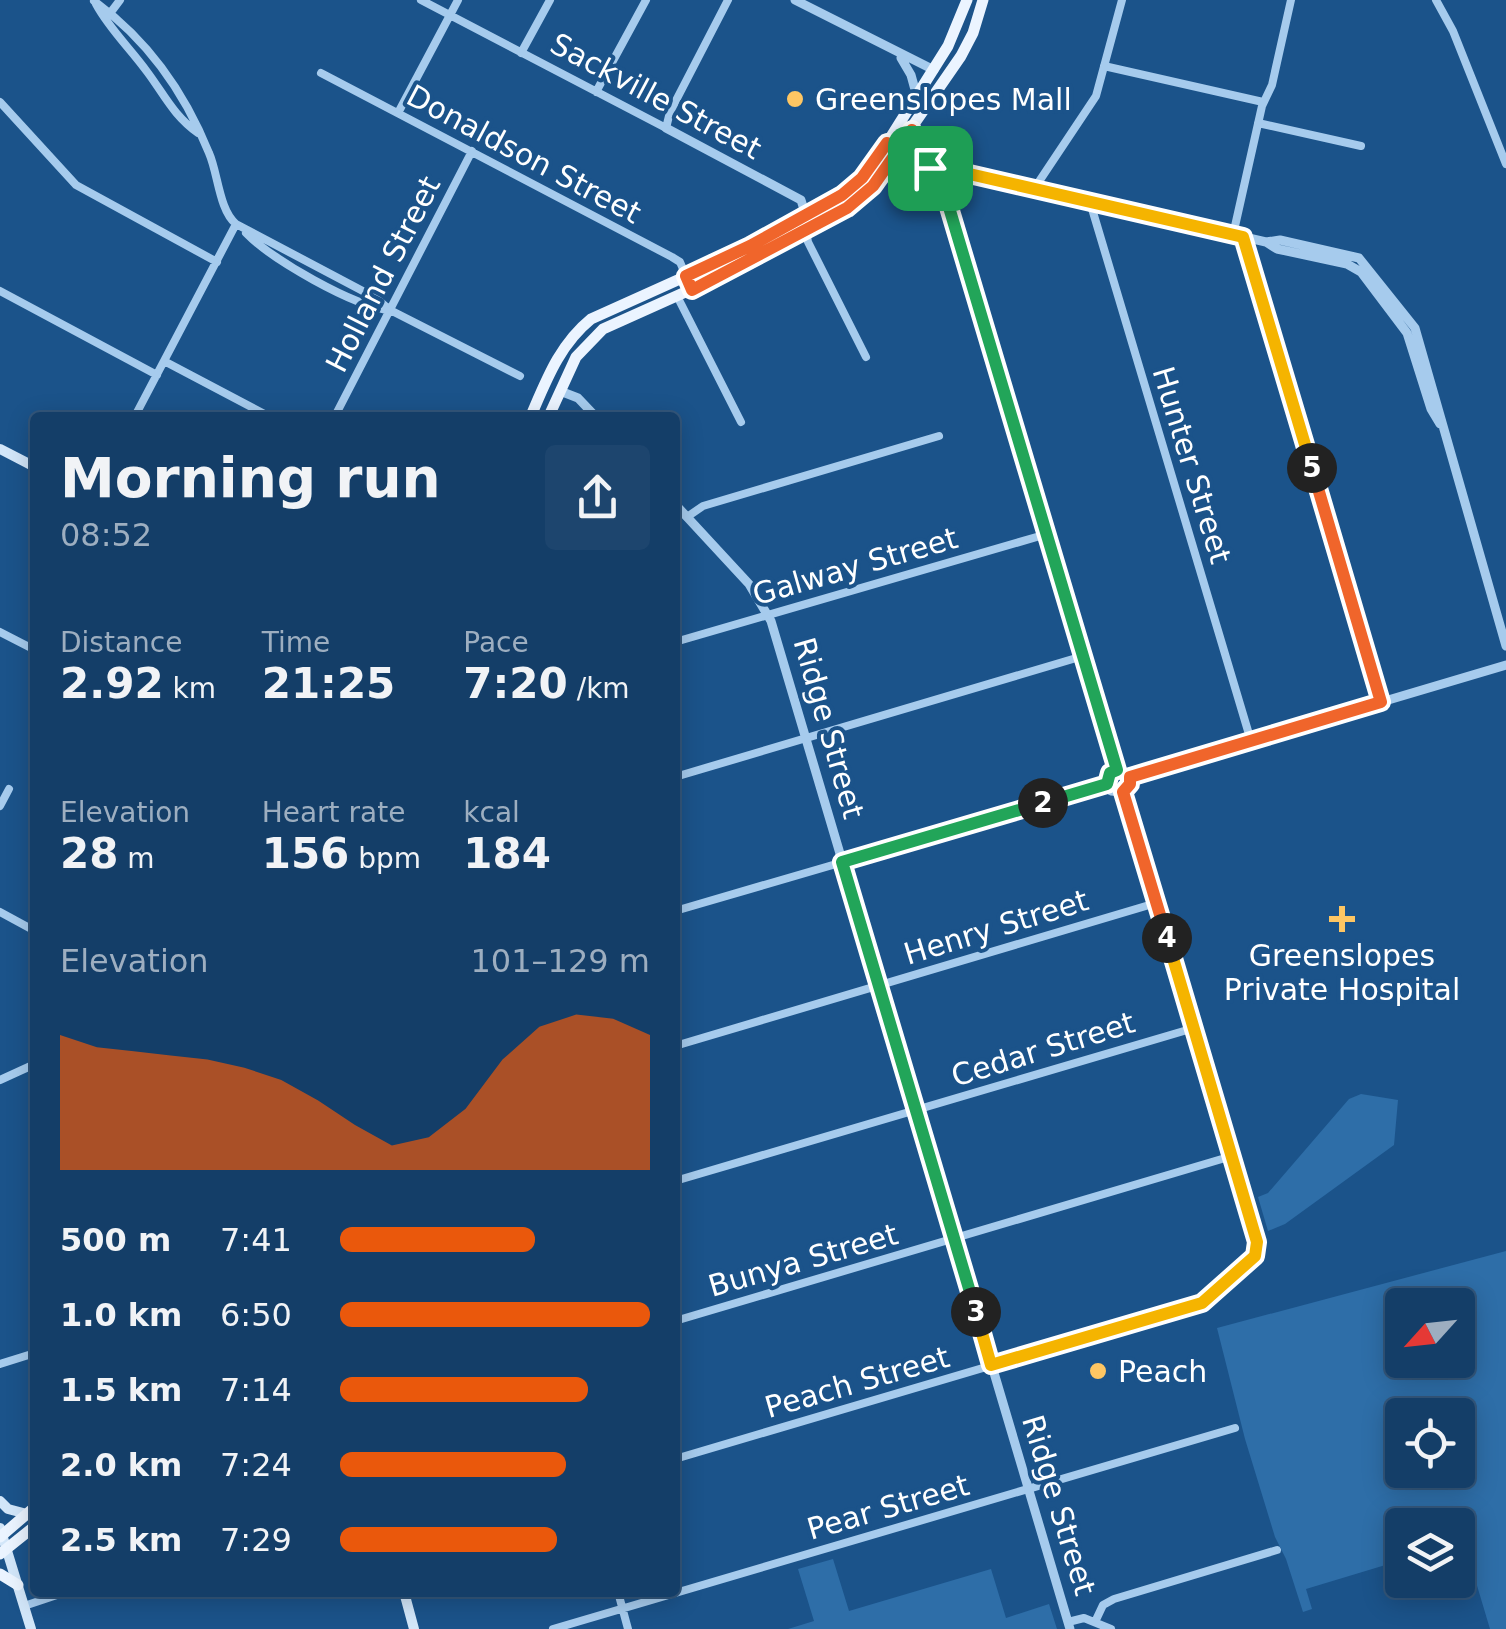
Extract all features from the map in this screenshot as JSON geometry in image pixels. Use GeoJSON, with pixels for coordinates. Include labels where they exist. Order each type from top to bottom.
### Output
{"type":"FeatureCollection","features":[{"type":"Feature","properties":{"kind":"main road"},"geometry":{"type":"LineString","coordinates":[[551,412],[576,357],[597,334],[692,290],[861,198],[953,38],[967,0]]}},
{"type":"Feature","properties":{"kind":"main road"},"geometry":{"type":"LineString","coordinates":[[533,412],[556,358],[581,327],[603,311],[686,276],[806,216],[851,188],[912,130],[970,40],[983,0]]}},
{"type":"Feature","properties":{"kind":"main road"},"geometry":{"type":"LineString","coordinates":[[934,70],[944,68],[970,40]]}},
{"type":"Feature","properties":{"kind":"main road"},"geometry":{"type":"LineString","coordinates":[[806,216],[806,230]]}},
{"type":"Feature","properties":{"kind":"main road"},"geometry":{"type":"LineString","coordinates":[[671,282],[677,296]]}},
{"type":"Feature","properties":{"kind":"main road"},"geometry":{"type":"LineString","coordinates":[[541,392],[560,391]]}},
{"type":"Feature","properties":{"kind":"main road"},"geometry":{"type":"LineString","coordinates":[[0,449],[30,464]]}},
{"type":"Feature","properties":{"kind":"main road"},"geometry":{"type":"LineString","coordinates":[[0,1501],[8,1508],[30,1510]]}},
{"type":"Feature","properties":{"kind":"main road"},"geometry":{"type":"LineString","coordinates":[[2,1540],[30,1511]]}},
{"type":"Feature","properties":{"kind":"main road"},"geometry":{"type":"LineString","coordinates":[[2,1540],[30,1528]]}},
{"type":"Feature","properties":{"kind":"main road"},"geometry":{"type":"LineString","coordinates":[[2,1540],[31,1629]]}},
{"type":"Feature","properties":{"kind":"main road"},"geometry":{"type":"LineString","coordinates":[[0,1574],[18,1586]]}},
{"type":"Feature","properties":{"kind":"main road"},"geometry":{"type":"LineString","coordinates":[[405,1597],[414,1629]]}},
{"type":"Feature","properties":{"kind":"street"},"geometry":{"type":"LineString","coordinates":[[94,0],[179,120],[191,123]]}},
{"type":"Feature","properties":{"kind":"street"},"geometry":{"type":"LineString","coordinates":[[108,17],[120,0]]}},
{"type":"Feature","properties":{"kind":"street","name":"Sackville Street"},"geometry":{"type":"LineString","coordinates":[[420,0],[801,200],[806,216]]}},
{"type":"Feature","properties":{"kind":"street"},"geometry":{"type":"LineString","coordinates":[[398,113],[458,0]]}},
{"type":"Feature","properties":{"kind":"street"},"geometry":{"type":"LineString","coordinates":[[521,53],[550,0]]}},
{"type":"Feature","properties":{"kind":"street"},"geometry":{"type":"LineString","coordinates":[[596,92],[646,0]]}},
{"type":"Feature","properties":{"kind":"street"},"geometry":{"type":"LineString","coordinates":[[666,128],[669,114],[728,0]]}},
{"type":"Feature","properties":{"kind":"street"},"geometry":{"type":"LineString","coordinates":[[794,0],[934,70]]}},
{"type":"Feature","properties":{"kind":"street"},"geometry":{"type":"LineString","coordinates":[[1034,190],[1094,100],[1122,0]]}},
{"type":"Feature","properties":{"kind":"street"},"geometry":{"type":"LineString","coordinates":[[1291,0],[1272,86],[1258,123],[1238,236],[1381,702]]}},
{"type":"Feature","properties":{"kind":"street"},"geometry":{"type":"LineString","coordinates":[[1436,0],[1458,43],[1506,164]]}},
{"type":"Feature","properties":{"kind":"street"},"geometry":{"type":"LineString","coordinates":[[108,17],[158,59],[212,160],[228,216],[265,251],[367,307],[390,310],[520,376]]}},
{"type":"Feature","properties":{"kind":"street"},"geometry":{"type":"LineString","coordinates":[[896,52],[910,71],[916,97]]}},
{"type":"Feature","properties":{"kind":"street"},"geometry":{"type":"LineString","coordinates":[[1104,66],[1263,102]]}},
{"type":"Feature","properties":{"kind":"street","name":"Donaldson Street"},"geometry":{"type":"LineString","coordinates":[[321,73],[672,256],[680,262],[692,290]]}},
{"type":"Feature","properties":{"kind":"street"},"geometry":{"type":"LineString","coordinates":[[0,102],[76,185],[216,262]]}},
{"type":"Feature","properties":{"kind":"street"},"geometry":{"type":"LineString","coordinates":[[1258,123],[1362,146]]}},
{"type":"Feature","properties":{"kind":"street"},"geometry":{"type":"LineString","coordinates":[[912,130],[918,151],[943,168]]}},
{"type":"Feature","properties":{"kind":"street"},"geometry":{"type":"LineString","coordinates":[[892,148],[922,167],[943,168],[1238,236],[1266,242],[1280,240],[1364,260],[1418,334],[1439,407],[1440,424],[1506,646]]}},
{"type":"Feature","properties":{"kind":"street","name":"Holland Street"},"geometry":{"type":"LineString","coordinates":[[337,412],[472,151]]}},
{"type":"Feature","properties":{"kind":"street"},"geometry":{"type":"LineString","coordinates":[[943,168],[940,187],[950,208],[1117,770]]}},
{"type":"Feature","properties":{"kind":"street","name":"Hunter Street"},"geometry":{"type":"LineString","coordinates":[[1090,202],[1250,741]]}},
{"type":"Feature","properties":{"kind":"street"},"geometry":{"type":"LineString","coordinates":[[137,412],[237,225]]}},
{"type":"Feature","properties":{"kind":"street"},"geometry":{"type":"LineString","coordinates":[[806,230],[808,242],[866,356]]}},
{"type":"Feature","properties":{"kind":"street"},"geometry":{"type":"LineString","coordinates":[[0,292],[157,375]]}},
{"type":"Feature","properties":{"kind":"street"},"geometry":{"type":"LineString","coordinates":[[677,296],[741,422]]}},
{"type":"Feature","properties":{"kind":"street"},"geometry":{"type":"LineString","coordinates":[[164,361],[261,412]]}},
{"type":"Feature","properties":{"kind":"street"},"geometry":{"type":"LineString","coordinates":[[560,391],[574,395],[591,412]]}},
{"type":"Feature","properties":{"kind":"street"},"geometry":{"type":"LineString","coordinates":[[687,517],[699,508],[939,436]]}},
{"type":"Feature","properties":{"kind":"street","name":"Ridge Street"},"geometry":{"type":"LineString","coordinates":[[680,509],[748,584],[768,614],[1069,1626]]}},
{"type":"Feature","properties":{"kind":"street","name":"Galway Street"},"geometry":{"type":"LineString","coordinates":[[680,640],[1047,534]]}},
{"type":"Feature","properties":{"kind":"street"},"geometry":{"type":"LineString","coordinates":[[0,632],[30,647]]}},
{"type":"Feature","properties":{"kind":"street"},"geometry":{"type":"LineString","coordinates":[[680,776],[1083,656]]}},
{"type":"Feature","properties":{"kind":"street"},"geometry":{"type":"LineString","coordinates":[[1130,777],[1506,666]]}},
{"type":"Feature","properties":{"kind":"street"},"geometry":{"type":"LineString","coordinates":[[1107,784],[1110,773],[1124,771],[1130,784],[1123,792]]}},
{"type":"Feature","properties":{"kind":"street"},"geometry":{"type":"LineString","coordinates":[[680,910],[1107,784]]}},
{"type":"Feature","properties":{"kind":"street"},"geometry":{"type":"LineString","coordinates":[[1107,784],[1112,791],[1123,792]]}},
{"type":"Feature","properties":{"kind":"street"},"geometry":{"type":"LineString","coordinates":[[0,806],[10,788]]}},
{"type":"Feature","properties":{"kind":"street"},"geometry":{"type":"LineString","coordinates":[[1123,792],[1232,1156]]}},
{"type":"Feature","properties":{"kind":"street","name":"Henry Street"},"geometry":{"type":"LineString","coordinates":[[680,1045],[1156,903]]}},
{"type":"Feature","properties":{"kind":"street"},"geometry":{"type":"LineString","coordinates":[[0,912],[30,928]]}},
{"type":"Feature","properties":{"kind":"street","name":"Cedar Street"},"geometry":{"type":"LineString","coordinates":[[680,1180],[1194,1028]]}},
{"type":"Feature","properties":{"kind":"street"},"geometry":{"type":"LineString","coordinates":[[0,1080],[30,1070]]}},
{"type":"Feature","properties":{"kind":"street","name":"Bunya Street"},"geometry":{"type":"LineString","coordinates":[[680,1320],[1232,1156]]}},
{"type":"Feature","properties":{"kind":"street","name":"Peach Street"},"geometry":{"type":"LineString","coordinates":[[680,1457],[1202,1303],[1254,1258],[1257,1245],[1232,1156]]}},
{"type":"Feature","properties":{"kind":"street"},"geometry":{"type":"LineString","coordinates":[[0,1364],[30,1355]]}},
{"type":"Feature","properties":{"kind":"street","name":"Pear Street"},"geometry":{"type":"LineString","coordinates":[[680,1591],[1236,1428]]}},
{"type":"Feature","properties":{"kind":"street"},"geometry":{"type":"LineString","coordinates":[[1095,1622],[1103,1605],[1114,1598],[1277,1550]]}},
{"type":"Feature","properties":{"kind":"street"},"geometry":{"type":"LineString","coordinates":[[24,1606],[51,1597]]}},
{"type":"Feature","properties":{"kind":"street"},"geometry":{"type":"LineString","coordinates":[[619,1597],[628,1629]]}},
{"type":"Feature","properties":{"kind":"street","name":"Pear Street"},"geometry":{"type":"LineString","coordinates":[[553,1629],[660,1597]]}},
{"type":"Feature","properties":{"kind":"street"},"geometry":{"type":"LineString","coordinates":[[1069,1626],[1084,1618],[1112,1629]]}},
{"type":"Feature","properties":{"kind":"shaded area"},"geometry":{"type":"Polygon","coordinates":[[[1361,1094],[1398,1100],[1394,1145],[1285,1224],[1268,1231],[1258,1197],[1268,1193],[1349,1099],[1361,1094]]]}},
{"type":"Feature","properties":{"kind":"shaded area"},"geometry":{"type":"Polygon","coordinates":[[[1506,1251],[1506,1629],[1490,1629],[1475,1579],[1475,1508],[1385,1508],[1385,1565],[1306,1589],[1312,1609],[1303,1612],[1245,1439],[1217,1328],[1506,1251]]]}},
{"type":"Feature","properties":{"kind":"shaded area"},"geometry":{"type":"Polygon","coordinates":[[[833,1559],[849,1611],[991,1569],[1006,1618],[1049,1604],[1057,1629],[788,1629],[814,1621],[798,1569],[833,1559]]]}},
{"type":"Feature","properties":{"kind":"place","name":"Greenslopes Mall"},"geometry":{"type":"Point","coordinates":[795,99]}},
{"type":"Feature","properties":{"kind":"place","name":"Greenslopes Private Hospital"},"geometry":{"type":"Point","coordinates":[1342,919]}},
{"type":"Feature","properties":{"kind":"place","name":"Peach"},"geometry":{"type":"Point","coordinates":[1098,1371]}},
{"type":"Feature","properties":{"kind":"route"},"geometry":{"type":"LineString","coordinates":[[930,168],[908,161],[897,152],[873,186],[847,208],[692,290],[686,276],[842,195],[862,178],[887,143],[897,152],[912,130],[914,146],[941,168],[938,181],[950,208],[1116,765],[1117,770],[1110,773],[1107,784],[842,862],[991,1365],[1202,1303],[1257,1252],[1123,792],[1130,777],[1381,702],[1243,237],[969,175],[941,168],[939,167],[930,168]]}}]}
